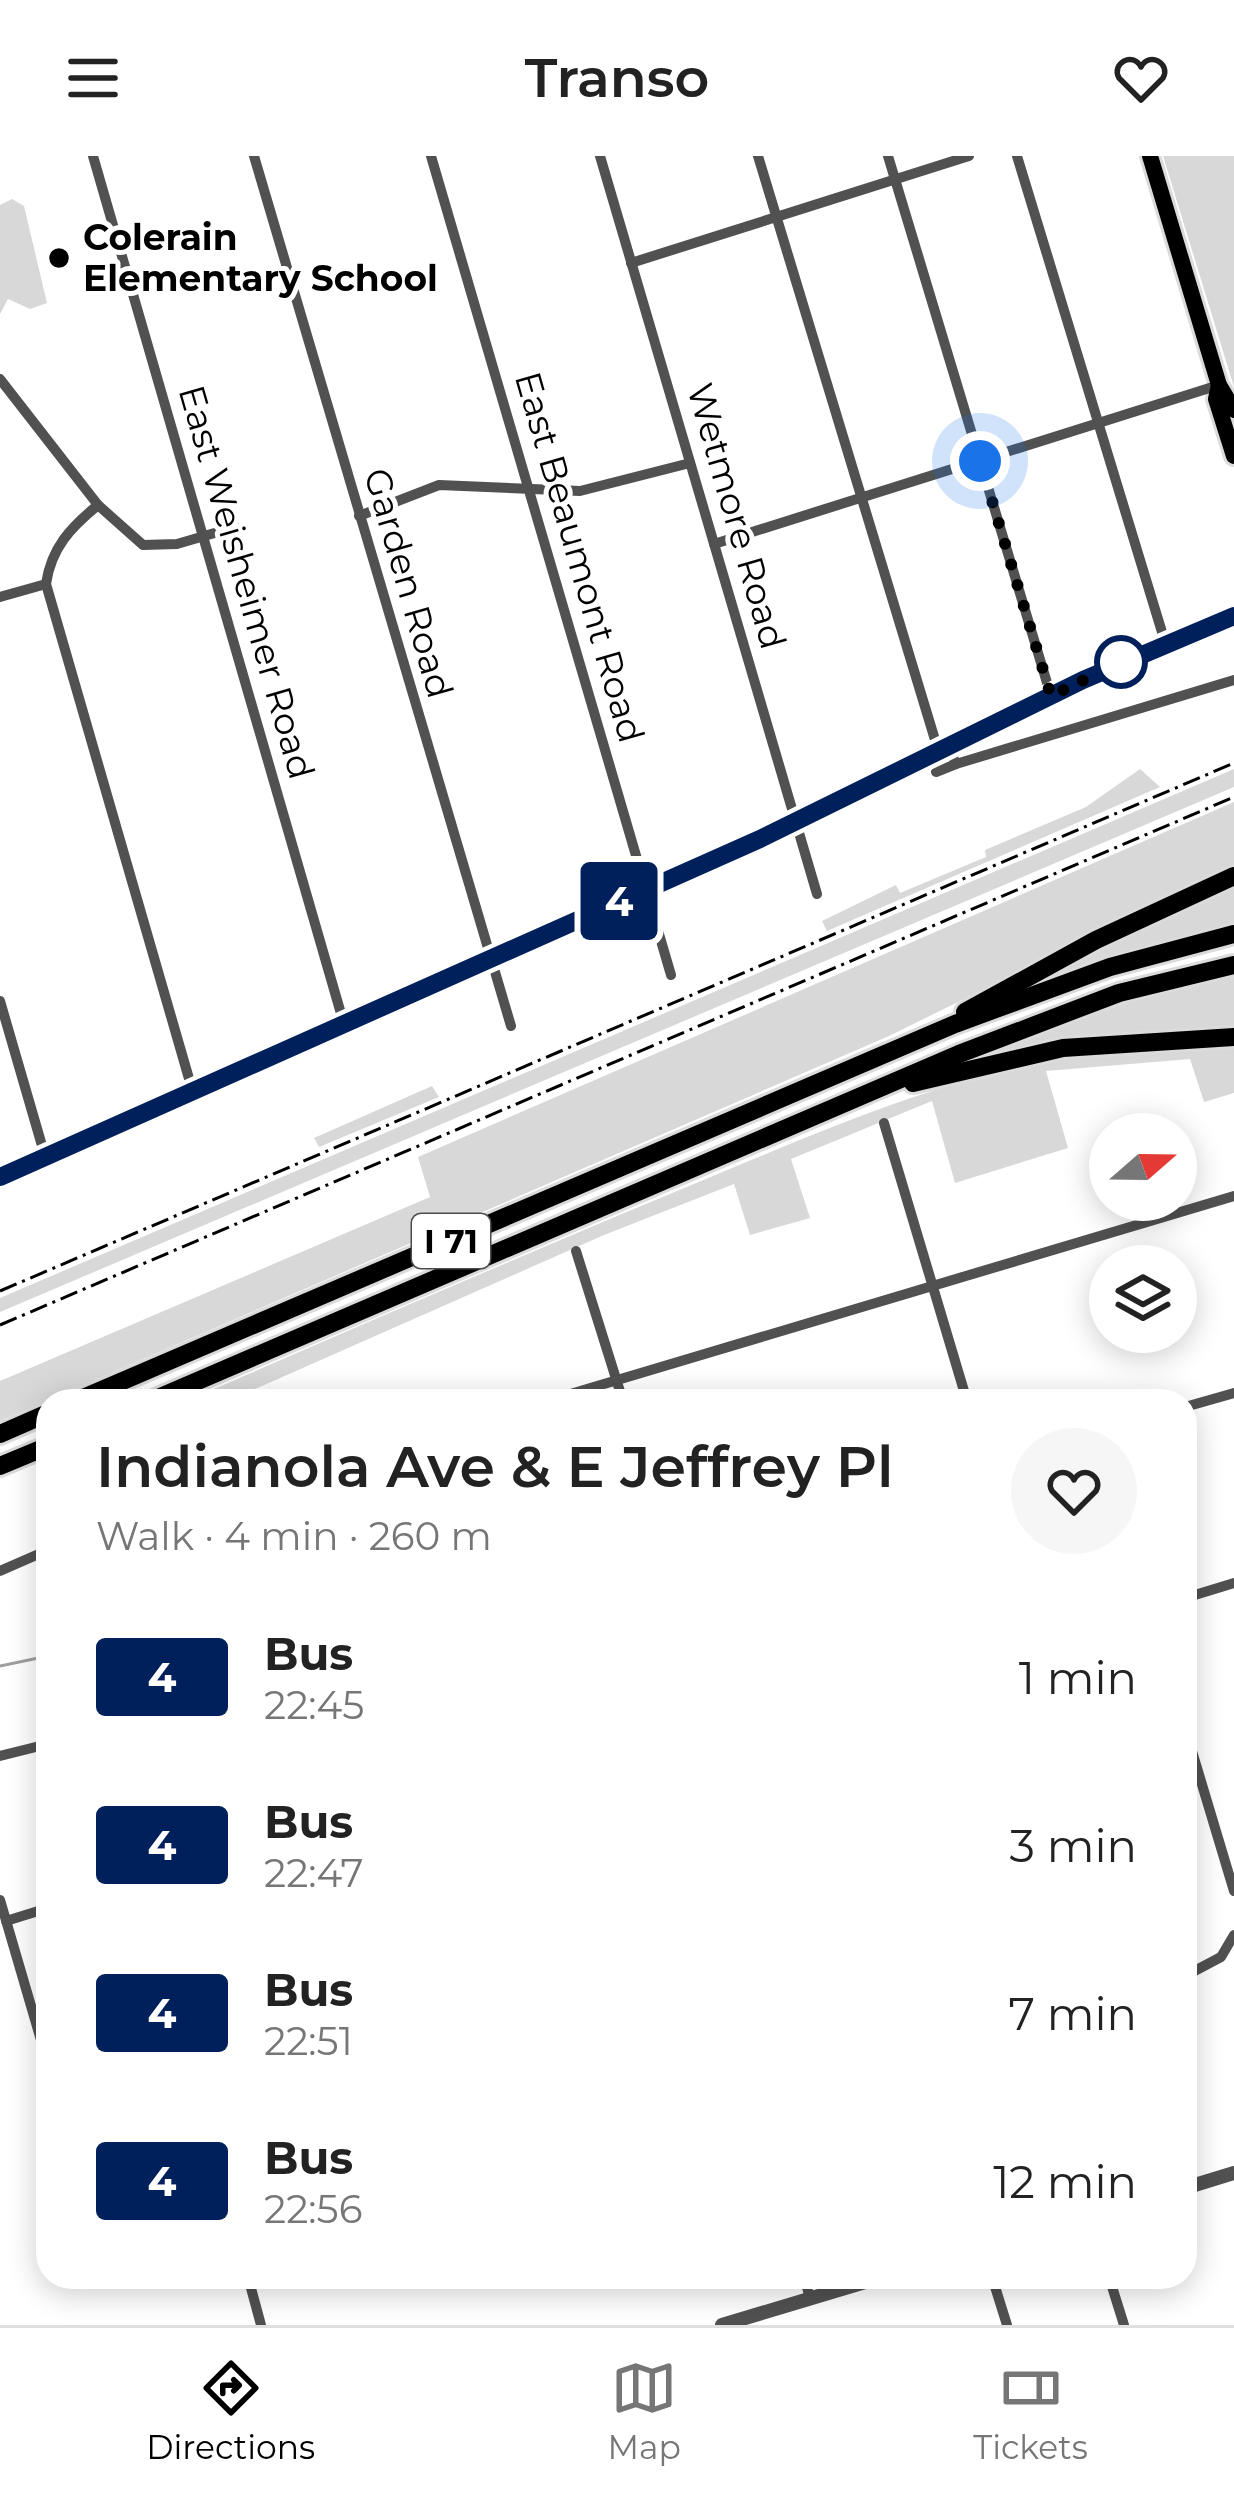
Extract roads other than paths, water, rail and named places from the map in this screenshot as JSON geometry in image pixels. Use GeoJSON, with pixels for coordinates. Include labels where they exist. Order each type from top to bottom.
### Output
{"type":"FeatureCollection","features":[{"type":"Feature","properties":{"kind":"highway"},"geometry":{"type":"LineString","coordinates":[[914,1042],[1054,962],[1234,876]]}},
{"type":"Feature","properties":{"kind":"highway","name":"I 71"},"geometry":{"type":"LineString","coordinates":[[104,1389],[914,1042],[1110,967],[1234,934]]}},
{"type":"Feature","properties":{"kind":"highway","name":"I 71"},"geometry":{"type":"LineString","coordinates":[[179,1389],[838,1106],[1103,998],[1234,965]]}},
{"type":"Feature","properties":{"kind":"highway"},"geometry":{"type":"LineString","coordinates":[[838,1106],[1063,1048],[1234,1037]]}},
{"type":"Feature","properties":{"kind":"highway"},"geometry":{"type":"LineString","coordinates":[[0,1434],[36,1418]]}},
{"type":"Feature","properties":{"kind":"highway"},"geometry":{"type":"LineString","coordinates":[[0,1466],[36,1451]]}},
{"type":"Feature","properties":{"kind":"main road"},"geometry":{"type":"LineString","coordinates":[[1150,156],[1219,385],[1234,410]]}},
{"type":"Feature","properties":{"kind":"main road"},"geometry":{"type":"LineString","coordinates":[[1219,385],[1216,399],[1234,456]]}},
{"type":"Feature","properties":{"kind":"main road"},"geometry":{"type":"LineString","coordinates":[[0,1177],[945,759],[1051,696],[1165,641],[1234,616]]}},
{"type":"Feature","properties":{"kind":"street","name":"East Weisheimer Road"},"geometry":{"type":"LineString","coordinates":[[93,156],[344,1024]]}},
{"type":"Feature","properties":{"kind":"street","name":"Garden Road"},"geometry":{"type":"LineString","coordinates":[[254,156],[511,1026]]}},
{"type":"Feature","properties":{"kind":"street","name":"East Beaumont Road"},"geometry":{"type":"LineString","coordinates":[[431,156],[670,975]]}},
{"type":"Feature","properties":{"kind":"street","name":"Wetmore Road"},"geometry":{"type":"LineString","coordinates":[[600,156],[817,894]]}},
{"type":"Feature","properties":{"kind":"street"},"geometry":{"type":"LineString","coordinates":[[758,156],[945,759],[1234,680]]}},
{"type":"Feature","properties":{"kind":"street"},"geometry":{"type":"LineString","coordinates":[[888,156],[1051,696]]}},
{"type":"Feature","properties":{"kind":"street"},"geometry":{"type":"LineString","coordinates":[[631,263],[969,156]]}},
{"type":"Feature","properties":{"kind":"street"},"geometry":{"type":"LineString","coordinates":[[1017,156],[1165,641]]}},
{"type":"Feature","properties":{"kind":"street"},"geometry":{"type":"LineString","coordinates":[[0,379],[98,505],[147,546],[236,527]]}},
{"type":"Feature","properties":{"kind":"street"},"geometry":{"type":"LineString","coordinates":[[714,544],[1219,385]]}},
{"type":"Feature","properties":{"kind":"street"},"geometry":{"type":"LineString","coordinates":[[358,517],[439,485],[580,491],[690,464]]}},
{"type":"Feature","properties":{"kind":"street"},"geometry":{"type":"LineString","coordinates":[[98,505],[69,529],[49,564],[46,584],[192,1089]]}},
{"type":"Feature","properties":{"kind":"street"},"geometry":{"type":"LineString","coordinates":[[0,597],[46,584]]}},
{"type":"Feature","properties":{"kind":"street"},"geometry":{"type":"LineString","coordinates":[[0,1001],[45,1156]]}},
{"type":"Feature","properties":{"kind":"street"},"geometry":{"type":"LineString","coordinates":[[884,1123],[963,1389]]}},
{"type":"Feature","properties":{"kind":"street"},"geometry":{"type":"LineString","coordinates":[[586,1389],[1234,1196]]}},
{"type":"Feature","properties":{"kind":"street"},"geometry":{"type":"LineString","coordinates":[[576,1251],[619,1389]]}},
{"type":"Feature","properties":{"kind":"street"},"geometry":{"type":"LineString","coordinates":[[1197,1404],[1234,1393]]}},
{"type":"Feature","properties":{"kind":"street"},"geometry":{"type":"LineString","coordinates":[[0,1571],[36,1555]]}},
{"type":"Feature","properties":{"kind":"street"},"geometry":{"type":"LineString","coordinates":[[1197,1594],[1234,1583]]}},
{"type":"Feature","properties":{"kind":"street"},"geometry":{"type":"LineString","coordinates":[[0,1756],[36,1747]]}},
{"type":"Feature","properties":{"kind":"street"},"geometry":{"type":"LineString","coordinates":[[1197,1768],[1234,1891]]}},
{"type":"Feature","properties":{"kind":"street"},"geometry":{"type":"LineString","coordinates":[[0,1900],[36,2023]]}},
{"type":"Feature","properties":{"kind":"street"},"geometry":{"type":"LineString","coordinates":[[6,1921],[36,1912]]}},
{"type":"Feature","properties":{"kind":"street"},"geometry":{"type":"LineString","coordinates":[[1197,1970],[1221,1957],[1234,1935]]}},
{"type":"Feature","properties":{"kind":"street"},"geometry":{"type":"LineString","coordinates":[[1197,2184],[1234,2173]]}},
{"type":"Feature","properties":{"kind":"street"},"geometry":{"type":"LineString","coordinates":[[251,2289],[261,2325]]}},
{"type":"Feature","properties":{"kind":"street"},"geometry":{"type":"LineString","coordinates":[[807,2289],[810,2298]]}},
{"type":"Feature","properties":{"kind":"street"},"geometry":{"type":"LineString","coordinates":[[722,2325],[841,2289]]}},
{"type":"Feature","properties":{"kind":"street"},"geometry":{"type":"LineString","coordinates":[[996,2289],[1007,2325]]}},
{"type":"Feature","properties":{"kind":"street"},"geometry":{"type":"LineString","coordinates":[[1113,2289],[1124,2325]]}},
{"type":"Feature","properties":{"kind":"waterway"},"geometry":{"type":"LineString","coordinates":[[0,1666],[36,1658]]}},
{"type":"Feature","properties":{"kind":"railway"},"geometry":{"type":"LineString","coordinates":[[0,1291],[1234,763]]}},
{"type":"Feature","properties":{"kind":"railway"},"geometry":{"type":"LineString","coordinates":[[0,1325],[1234,797]]}},
{"type":"Feature","properties":{"kind":"place","name":"Colerain Elementary School"},"geometry":{"type":"Point","coordinates":[59,258]}}]}
